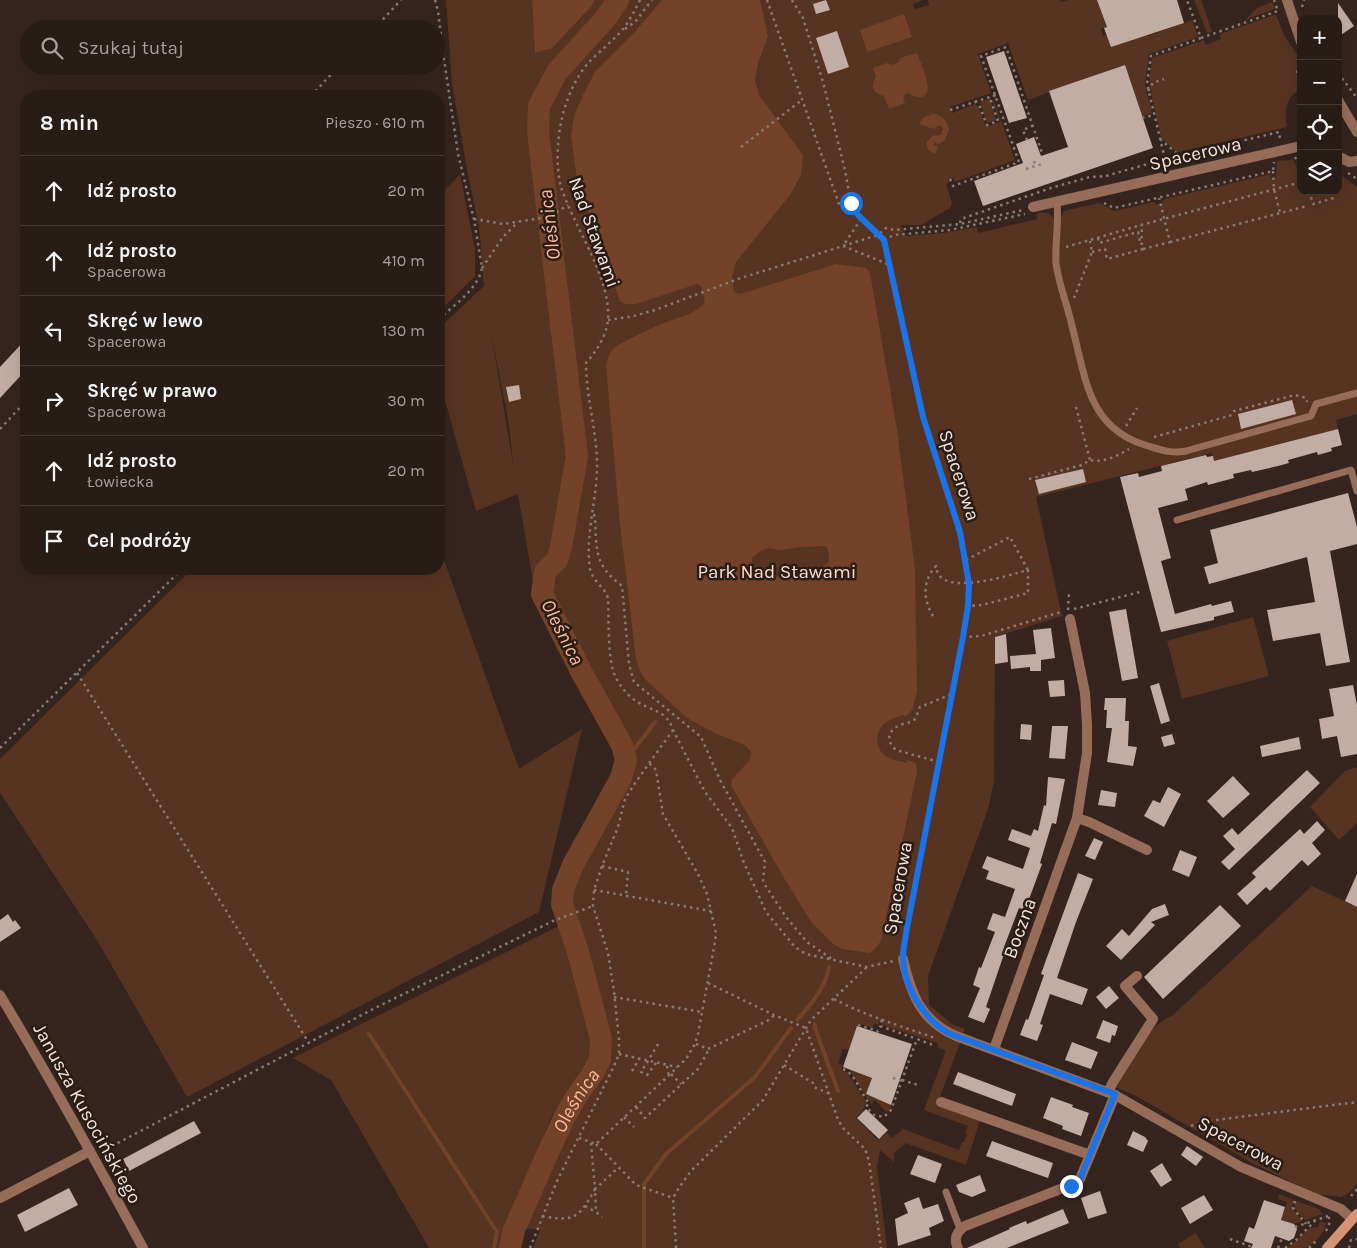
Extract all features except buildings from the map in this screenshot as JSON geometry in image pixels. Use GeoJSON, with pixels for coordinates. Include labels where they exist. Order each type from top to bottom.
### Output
{"type":"FeatureCollection","features":[{"type":"Feature","properties":{"kind":"main road"},"geometry":{"type":"LineString","coordinates":[[1327,1248],[1355,1216]]}},
{"type":"Feature","properties":{"kind":"street"},"geometry":{"type":"LineString","coordinates":[[1287,0],[1297,30]]}},
{"type":"Feature","properties":{"kind":"street"},"geometry":{"type":"LineString","coordinates":[[1341,105],[1357,132]]}},
{"type":"Feature","properties":{"kind":"street","name":"Spacerowa"},"geometry":{"type":"LineString","coordinates":[[1029,211],[1057,202],[1284,154],[1297,148]]}},
{"type":"Feature","properties":{"kind":"street"},"geometry":{"type":"LineString","coordinates":[[1342,158],[1349,162],[1357,161]]}},
{"type":"Feature","properties":{"kind":"street","name":"Boczna"},"geometry":{"type":"LineString","coordinates":[[994,1049],[1077,818],[1087,753],[1087,725],[1085,693],[1069,614]]}},
{"type":"Feature","properties":{"kind":"street"},"geometry":{"type":"LineString","coordinates":[[1077,818],[1147,850]]}},
{"type":"Feature","properties":{"kind":"street","name":"Spacerowa"},"geometry":{"type":"LineString","coordinates":[[903,959],[907,979],[918,1005],[926,1016],[948,1033],[1111,1093],[1259,1176],[1355,1216]]}},
{"type":"Feature","properties":{"kind":"street"},"geometry":{"type":"LineString","coordinates":[[958,1248],[955,1239],[960,1229],[1076,1183],[1090,1155],[1113,1082],[1153,1019],[1125,986],[1137,976]]}},
{"type":"Feature","properties":{"kind":"street","name":"Janusza Kusocińskiego"},"geometry":{"type":"LineString","coordinates":[[0,995],[90,1150],[143,1248]]}},
{"type":"Feature","properties":{"kind":"street"},"geometry":{"type":"LineString","coordinates":[[942,1102],[1090,1155]]}},
{"type":"Feature","properties":{"kind":"street"},"geometry":{"type":"LineString","coordinates":[[0,1198],[90,1150]]}},
{"type":"Feature","properties":{"kind":"lane"},"geometry":{"type":"LineString","coordinates":[[1057,202],[1056,264],[1068,311],[1093,402],[1100,416],[1121,435],[1138,443],[1177,453],[1311,416],[1316,404],[1357,393]]}},
{"type":"Feature","properties":{"kind":"lane"},"geometry":{"type":"LineString","coordinates":[[1177,520],[1351,470],[1357,491]]}},
{"type":"Feature","properties":{"kind":"lane"},"geometry":{"type":"LineString","coordinates":[[946,1192],[960,1229]]}},
{"type":"Feature","properties":{"kind":"path"},"geometry":{"type":"LineString","coordinates":[[382,20],[401,0]]}},
{"type":"Feature","properties":{"kind":"path"},"geometry":{"type":"LineString","coordinates":[[435,0],[439,20]]}},
{"type":"Feature","properties":{"kind":"path","name":"Nad Stawami"},"geometry":{"type":"LineString","coordinates":[[608,320],[606,302],[594,261],[561,186],[558,166],[561,124],[570,94],[589,63],[622,31],[640,0]]}},
{"type":"Feature","properties":{"kind":"path"},"geometry":{"type":"LineString","coordinates":[[622,31],[635,22],[652,0]]}},
{"type":"Feature","properties":{"kind":"path"},"geometry":{"type":"LineString","coordinates":[[767,0],[839,204],[842,208],[858,215]]}},
{"type":"Feature","properties":{"kind":"path"},"geometry":{"type":"LineString","coordinates":[[792,0],[803,18],[823,82],[845,170],[851,203],[858,215],[878,235],[884,240],[894,235],[950,230],[1029,211]]}},
{"type":"Feature","properties":{"kind":"path"},"geometry":{"type":"LineString","coordinates":[[1188,0],[1201,38]]}},
{"type":"Feature","properties":{"kind":"path"},"geometry":{"type":"LineString","coordinates":[[1165,159],[1147,84],[1151,56],[1278,12],[1274,0]]}},
{"type":"Feature","properties":{"kind":"path"},"geometry":{"type":"LineString","coordinates":[[950,179],[953,186],[1019,163],[997,94],[981,56],[1006,47],[1043,156]]}},
{"type":"Feature","properties":{"kind":"path"},"geometry":{"type":"LineString","coordinates":[[445,66],[458,154],[474,219],[482,268],[481,276],[476,284],[445,313]]}},
{"type":"Feature","properties":{"kind":"path"},"geometry":{"type":"LineString","coordinates":[[317,90],[331,75]]}},
{"type":"Feature","properties":{"kind":"path"},"geometry":{"type":"LineString","coordinates":[[1148,90],[1153,83],[1164,79]]}},
{"type":"Feature","properties":{"kind":"path"},"geometry":{"type":"LineString","coordinates":[[1342,79],[1357,98]]}},
{"type":"Feature","properties":{"kind":"path"},"geometry":{"type":"LineString","coordinates":[[975,101],[980,107],[987,125],[998,121],[991,101],[997,94]]}},
{"type":"Feature","properties":{"kind":"path"},"geometry":{"type":"LineString","coordinates":[[950,110],[997,94]]}},
{"type":"Feature","properties":{"kind":"path"},"geometry":{"type":"LineString","coordinates":[[741,147],[802,100]]}},
{"type":"Feature","properties":{"kind":"path"},"geometry":{"type":"LineString","coordinates":[[1142,118],[1154,115]]}},
{"type":"Feature","properties":{"kind":"path"},"geometry":{"type":"LineString","coordinates":[[1027,140],[1023,130],[1033,126]]}},
{"type":"Feature","properties":{"kind":"path"},"geometry":{"type":"LineString","coordinates":[[960,224],[961,219],[1054,187],[1090,177],[1106,176],[1165,159],[1279,132],[1284,154]]}},
{"type":"Feature","properties":{"kind":"path"},"geometry":{"type":"LineString","coordinates":[[1160,138],[1180,156]]}},
{"type":"Feature","properties":{"kind":"path"},"geometry":{"type":"LineString","coordinates":[[1280,213],[1274,189],[1274,160],[1284,154],[1294,156],[1297,162]]}},
{"type":"Feature","properties":{"kind":"path"},"geometry":{"type":"LineString","coordinates":[[1034,161],[1036,166]]}},
{"type":"Feature","properties":{"kind":"path"},"geometry":{"type":"LineString","coordinates":[[1026,169],[1042,164]]}},
{"type":"Feature","properties":{"kind":"path"},"geometry":{"type":"LineString","coordinates":[[1114,190],[1100,200],[1114,208],[1273,171]]}},
{"type":"Feature","properties":{"kind":"path"},"geometry":{"type":"LineString","coordinates":[[1052,182],[1054,187]]}},
{"type":"Feature","properties":{"kind":"path"},"geometry":{"type":"LineString","coordinates":[[1057,250],[1141,225],[1297,183]]}},
{"type":"Feature","properties":{"kind":"path"},"geometry":{"type":"LineString","coordinates":[[1029,190],[1030,194]]}},
{"type":"Feature","properties":{"kind":"path"},"geometry":{"type":"LineString","coordinates":[[1311,195],[1313,204],[1334,198]]}},
{"type":"Feature","properties":{"kind":"path"},"geometry":{"type":"LineString","coordinates":[[1159,198],[1170,242]]}},
{"type":"Feature","properties":{"kind":"path"},"geometry":{"type":"LineString","coordinates":[[474,219],[503,224],[548,217],[568,205]]}},
{"type":"Feature","properties":{"kind":"path"},"geometry":{"type":"LineString","coordinates":[[1092,252],[1105,249],[1107,259],[1307,206]]}},
{"type":"Feature","properties":{"kind":"path"},"geometry":{"type":"LineString","coordinates":[[903,959],[867,967],[806,954],[795,947],[766,912],[744,863],[732,828],[704,792],[673,730],[670,720],[628,694],[615,676],[612,665],[608,598],[606,592],[593,578],[590,570],[589,546],[597,459],[586,363],[596,350],[608,320],[634,316],[738,279],[878,235],[886,228],[894,230],[960,224],[1029,211]]}},
{"type":"Feature","properties":{"kind":"path"},"geometry":{"type":"LineString","coordinates":[[843,246],[861,218]]}},
{"type":"Feature","properties":{"kind":"path"},"geometry":{"type":"LineString","coordinates":[[482,268],[503,237],[520,221]]}},
{"type":"Feature","properties":{"kind":"path"},"geometry":{"type":"LineString","coordinates":[[1140,241],[1143,234],[1141,225]]}},
{"type":"Feature","properties":{"kind":"path"},"geometry":{"type":"LineString","coordinates":[[1098,238],[1099,243],[1138,232],[1143,249]]}},
{"type":"Feature","properties":{"kind":"path","name":"Spacerowa"},"geometry":{"type":"LineString","coordinates":[[884,240],[923,417],[960,532],[969,584],[963,637],[906,933],[903,959]]}},
{"type":"Feature","properties":{"kind":"path"},"geometry":{"type":"LineString","coordinates":[[1068,311],[1092,252],[1090,241]]}},
{"type":"Feature","properties":{"kind":"path"},"geometry":{"type":"LineString","coordinates":[[843,246],[890,265]]}},
{"type":"Feature","properties":{"kind":"path"},"geometry":{"type":"LineString","coordinates":[[1147,248],[1148,252]]}},
{"type":"Feature","properties":{"kind":"path"},"geometry":{"type":"LineString","coordinates":[[1029,479],[1082,465],[1090,460],[1096,461],[1117,456],[1144,440],[1232,415],[1234,411],[1295,395],[1306,398],[1311,416]]}},
{"type":"Feature","properties":{"kind":"path"},"geometry":{"type":"LineString","coordinates":[[1076,406],[1090,460]]}},
{"type":"Feature","properties":{"kind":"path"},"geometry":{"type":"LineString","coordinates":[[0,429],[20,407]]}},
{"type":"Feature","properties":{"kind":"path"},"geometry":{"type":"LineString","coordinates":[[1121,435],[1137,408]]}},
{"type":"Feature","properties":{"kind":"path"},"geometry":{"type":"LineString","coordinates":[[593,512],[596,521],[596,546],[601,564],[607,574],[622,586],[629,664],[634,682],[702,737],[720,780],[765,862],[763,881],[765,885],[786,917],[807,942],[833,960]]}},
{"type":"Feature","properties":{"kind":"path"},"geometry":{"type":"LineString","coordinates":[[966,560],[1010,537],[1028,570],[1028,593],[982,605],[968,606]]}},
{"type":"Feature","properties":{"kind":"path"},"geometry":{"type":"LineString","coordinates":[[933,616],[926,602],[926,586],[928,578],[936,566],[940,577],[950,581],[969,584],[1028,570]]}},
{"type":"Feature","properties":{"kind":"path"},"geometry":{"type":"LineString","coordinates":[[0,748],[176,575]]}},
{"type":"Feature","properties":{"kind":"path"},"geometry":{"type":"LineString","coordinates":[[1069,591],[1069,614]]}},
{"type":"Feature","properties":{"kind":"path"},"geometry":{"type":"LineString","coordinates":[[963,637],[981,636],[1069,614],[1140,592]]}},
{"type":"Feature","properties":{"kind":"path"},"geometry":{"type":"LineString","coordinates":[[77,673],[308,1043]]}},
{"type":"Feature","properties":{"kind":"path"},"geometry":{"type":"LineString","coordinates":[[939,762],[896,750],[888,741],[899,725],[911,722],[916,718],[920,707],[952,694]]}},
{"type":"Feature","properties":{"kind":"path"},"geometry":{"type":"LineString","coordinates":[[530,1248],[557,1181],[618,1054],[619,1038],[608,953],[593,906],[594,890],[618,827],[625,799],[673,730]]}},
{"type":"Feature","properties":{"kind":"path"},"geometry":{"type":"LineString","coordinates":[[596,1144],[686,1059],[695,1044],[715,942],[716,933],[706,894],[698,874],[663,814],[656,770],[649,764]]}},
{"type":"Feature","properties":{"kind":"path"},"geometry":{"type":"LineString","coordinates":[[602,866],[628,872],[626,896]]}},
{"type":"Feature","properties":{"kind":"path"},"geometry":{"type":"LineString","coordinates":[[594,890],[711,911]]}},
{"type":"Feature","properties":{"kind":"path"},"geometry":{"type":"LineString","coordinates":[[96,1161],[104,1156],[112,1146],[377,1007],[552,921],[593,906]]}},
{"type":"Feature","properties":{"kind":"path"},"geometry":{"type":"LineString","coordinates":[[676,1248],[673,1198],[691,1171],[763,1100],[811,1020],[867,967]]}},
{"type":"Feature","properties":{"kind":"path"},"geometry":{"type":"LineString","coordinates":[[708,983],[774,1015],[806,1028],[842,1127],[865,1149],[869,1160],[881,1248]]}},
{"type":"Feature","properties":{"kind":"path"},"geometry":{"type":"LineString","coordinates":[[614,997],[702,1012]]}},
{"type":"Feature","properties":{"kind":"path"},"geometry":{"type":"LineString","coordinates":[[834,998],[882,1020],[942,1041]]}},
{"type":"Feature","properties":{"kind":"path"},"geometry":{"type":"LineString","coordinates":[[695,1044],[708,1049],[771,1019],[774,1015]]}},
{"type":"Feature","properties":{"kind":"path"},"geometry":{"type":"LineString","coordinates":[[858,1025],[877,1032],[882,1020]]}},
{"type":"Feature","properties":{"kind":"path"},"geometry":{"type":"LineString","coordinates":[[880,1026],[933,1045]]}},
{"type":"Feature","properties":{"kind":"path"},"geometry":{"type":"LineString","coordinates":[[843,1069],[850,1071],[870,1104],[866,1107],[874,1115],[884,1116],[891,1110],[917,1040]]}},
{"type":"Feature","properties":{"kind":"path"},"geometry":{"type":"LineString","coordinates":[[656,1063],[647,1075],[641,1072],[660,1041]]}},
{"type":"Feature","properties":{"kind":"path"},"geometry":{"type":"LineString","coordinates":[[635,1107],[645,1118],[698,1069],[708,1049]]}},
{"type":"Feature","properties":{"kind":"path"},"geometry":{"type":"LineString","coordinates":[[618,1054],[677,1067]]}},
{"type":"Feature","properties":{"kind":"path"},"geometry":{"type":"LineString","coordinates":[[632,1071],[639,1059]]}},
{"type":"Feature","properties":{"kind":"path"},"geometry":{"type":"LineString","coordinates":[[784,1065],[829,1094]]}},
{"type":"Feature","properties":{"kind":"path"},"geometry":{"type":"LineString","coordinates":[[667,1066],[670,1075],[681,1084]]}},
{"type":"Feature","properties":{"kind":"path"},"geometry":{"type":"LineString","coordinates":[[893,1078],[918,1085]]}},
{"type":"Feature","properties":{"kind":"path"},"geometry":{"type":"LineString","coordinates":[[1179,1130],[1200,1122],[1357,1102]]}},
{"type":"Feature","properties":{"kind":"path"},"geometry":{"type":"LineString","coordinates":[[624,1117],[634,1128]]}},
{"type":"Feature","properties":{"kind":"path"},"geometry":{"type":"LineString","coordinates":[[579,1138],[596,1144],[636,1185],[673,1198]]}},
{"type":"Feature","properties":{"kind":"path"},"geometry":{"type":"LineString","coordinates":[[591,1143],[596,1212]]}},
{"type":"Feature","properties":{"kind":"path"},"geometry":{"type":"LineString","coordinates":[[542,1216],[564,1220],[582,1212],[595,1189],[618,1168]]}},
{"type":"Feature","properties":{"kind":"path"},"geometry":{"type":"LineString","coordinates":[[1352,1196],[1357,1189]]}},
{"type":"Feature","properties":{"kind":"path"},"geometry":{"type":"LineString","coordinates":[[1296,1198],[1293,1208],[1306,1224]]}},
{"type":"Feature","properties":{"kind":"path"},"geometry":{"type":"LineString","coordinates":[[585,1206],[602,1217]]}},
{"type":"Feature","properties":{"kind":"path"},"geometry":{"type":"LineString","coordinates":[[1295,1227],[1314,1221],[1327,1214],[1330,1222],[1327,1229],[1322,1237],[1309,1248]]}},
{"type":"Feature","properties":{"kind":"path"},"geometry":{"type":"LineString","coordinates":[[1285,1248],[1296,1240],[1314,1221]]}},
{"type":"Feature","properties":{"kind":"path"},"geometry":{"type":"LineString","coordinates":[[1278,1248],[1282,1238]]}},
{"type":"Feature","properties":{"kind":"path"},"geometry":{"type":"LineString","coordinates":[[1230,1239],[1252,1247]]}},
{"type":"Feature","properties":{"kind":"path"},"geometry":{"type":"LineString","coordinates":[[1349,1248],[1351,1240],[1357,1239]]}},
{"type":"Feature","properties":{"kind":"green space","name":"Park Nad Stawami"},"geometry":{"type":"Polygon","coordinates":[[[446,0],[532,0],[535,52],[576,23],[595,0],[924,0],[913,4],[915,9],[929,5],[928,0],[1060,0],[1061,2],[1068,0],[1097,0],[1107,27],[1101,29],[1103,36],[1109,33],[1146,31],[1148,36],[1192,20],[1198,37],[1149,54],[1145,85],[1152,113],[1142,116],[1124,65],[1028,100],[1008,43],[978,54],[991,93],[950,107],[952,113],[975,104],[979,108],[986,127],[1000,122],[994,101],[1015,160],[955,182],[953,178],[948,180],[949,183],[946,184],[952,203],[950,208],[921,225],[900,225],[906,236],[943,233],[977,227],[978,233],[1037,219],[1036,214],[1046,213],[1054,218],[1062,216],[1064,211],[1099,203],[1114,211],[1154,202],[1157,205],[1162,203],[1164,199],[1271,174],[1271,178],[1276,177],[1277,161],[1293,159],[1297,169],[1297,195],[1342,195],[1342,176],[1357,187],[1357,414],[1336,420],[1338,429],[1214,461],[1212,453],[1036,497],[1062,616],[995,637],[994,781],[988,809],[928,976],[929,1005],[952,1024],[965,1029],[937,1105],[980,1120],[966,1165],[906,1143],[894,1153],[894,1162],[880,1150],[877,1167],[887,1248],[533,1248],[540,1230],[524,1228],[572,1121],[600,1074],[606,1059],[607,1044],[600,1007],[566,893],[619,793],[634,760],[630,746],[605,703],[566,625],[547,611],[535,594],[518,494],[476,511],[445,400],[445,322],[484,286],[479,226],[452,84],[446,0]],[[491,332],[514,469],[508,419],[491,332]],[[879,1022],[878,1025],[874,1023],[873,1028],[858,1023],[849,1050],[843,1049],[838,1063],[843,1065],[841,1070],[847,1072],[867,1103],[856,1118],[878,1140],[887,1133],[892,1138],[903,1129],[959,1150],[967,1134],[965,1133],[968,1126],[924,1110],[946,1050],[937,1047],[938,1043],[882,1025],[879,1022]]]}},
{"type":"Feature","properties":{"kind":"green space"},"geometry":{"type":"Polygon","coordinates":[[[1194,0],[1201,0],[1212,32],[1207,33],[1194,0]]]}},
{"type":"Feature","properties":{"kind":"green space"},"geometry":{"type":"Polygon","coordinates":[[[1272,2],[1275,7],[1272,10],[1245,20],[1257,8],[1272,2]]]}},
{"type":"Feature","properties":{"kind":"green space"},"geometry":{"type":"Polygon","coordinates":[[[1276,15],[1284,35],[1297,55],[1297,69],[1295,70],[1297,75],[1297,91],[1287,105],[1287,127],[1179,152],[1175,151],[1161,137],[1149,85],[1152,58],[1204,40],[1206,45],[1221,39],[1220,34],[1276,15]]]}},
{"type":"Feature","properties":{"kind":"green space"},"geometry":{"type":"Polygon","coordinates":[[[990,98],[996,120],[987,123],[980,102],[990,98]]]}},
{"type":"Feature","properties":{"kind":"green space"},"geometry":{"type":"Polygon","coordinates":[[[460,174],[475,250],[475,276],[445,306],[445,190],[460,174]]]}},
{"type":"Feature","properties":{"kind":"green space"},"geometry":{"type":"Polygon","coordinates":[[[445,563],[519,769],[582,729],[539,912],[187,1097],[97,940],[0,793],[0,759],[186,575],[445,575],[445,563]]]}},
{"type":"Feature","properties":{"kind":"green space"},"geometry":{"type":"Polygon","coordinates":[[[1253,617],[1269,676],[1182,699],[1167,641],[1253,617]]]}},
{"type":"Feature","properties":{"kind":"green space"},"geometry":{"type":"Polygon","coordinates":[[[1357,767],[1357,823],[1339,840],[1310,807],[1345,771],[1357,767]]]}},
{"type":"Feature","properties":{"kind":"green space"},"geometry":{"type":"Polygon","coordinates":[[[1312,886],[1357,907],[1357,1184],[1349,1193],[1341,1197],[1316,1194],[1254,1164],[1136,1096],[1116,1087],[1139,1046],[1154,1028],[1173,1015],[1312,886]]]}},
{"type":"Feature","properties":{"kind":"green space"},"geometry":{"type":"Polygon","coordinates":[[[561,925],[595,1037],[588,1064],[552,1115],[503,1236],[501,1248],[429,1248],[331,1080],[293,1058],[561,925]]]}},
{"type":"Feature","properties":{"kind":"green space"},"geometry":{"type":"Polygon","coordinates":[[[876,1064],[866,1096],[890,1103],[891,1109],[886,1112],[875,1100],[872,1104],[866,1097],[850,1070],[876,1064]]]}},
{"type":"Feature","properties":{"kind":"green space"},"geometry":{"type":"Polygon","coordinates":[[[1279,1194],[1294,1200],[1292,1208],[1302,1221],[1294,1224],[1281,1220],[1287,1202],[1278,1199],[1279,1194]]]}},
{"type":"Feature","properties":{"kind":"green space"},"geometry":{"type":"Polygon","coordinates":[[[1296,1201],[1319,1209],[1323,1214],[1305,1220],[1294,1208],[1296,1201]]]}},
{"type":"Feature","properties":{"kind":"green space"},"geometry":{"type":"Polygon","coordinates":[[[1321,1221],[1326,1223],[1325,1227],[1312,1244],[1305,1248],[1288,1248],[1310,1228],[1318,1227],[1321,1221]]]}},
{"type":"Feature","properties":{"kind":"green space"},"geometry":{"type":"Polygon","coordinates":[[[1196,1233],[1205,1248],[1180,1248],[1178,1244],[1196,1233]]]}},
{"type":"Feature","properties":{"kind":"shaded area"},"geometry":{"type":"Polygon","coordinates":[[[532,0],[595,0],[590,8],[552,48],[535,53],[532,0]]]}},
{"type":"Feature","properties":{"kind":"shaded area"},"geometry":{"type":"Polygon","coordinates":[[[662,0],[760,0],[768,36],[758,63],[755,81],[759,95],[803,155],[801,175],[790,195],[736,262],[732,277],[734,292],[740,294],[836,264],[866,268],[870,273],[897,430],[915,570],[917,692],[912,710],[905,717],[903,715],[891,719],[884,724],[879,730],[877,743],[880,751],[887,757],[906,763],[907,760],[916,763],[917,772],[881,941],[869,953],[842,949],[833,944],[812,923],[784,878],[731,785],[732,779],[750,760],[751,752],[745,745],[717,734],[687,718],[645,679],[636,659],[620,524],[606,365],[611,352],[618,345],[664,323],[692,313],[705,302],[701,286],[697,284],[636,304],[625,304],[620,301],[577,179],[571,136],[574,116],[595,72],[634,33],[662,0]],[[825,546],[781,550],[769,548],[762,550],[752,558],[752,565],[760,573],[771,578],[821,568],[829,562],[828,549],[825,546]]]}},
{"type":"Feature","properties":{"kind":"shaded area"},"geometry":{"type":"Polygon","coordinates":[[[904,14],[912,37],[867,52],[860,30],[904,14]]]}},
{"type":"Feature","properties":{"kind":"shaded area"},"geometry":{"type":"Polygon","coordinates":[[[917,53],[928,86],[927,92],[924,96],[918,97],[907,93],[903,97],[905,103],[889,109],[884,96],[877,93],[874,89],[873,83],[876,77],[873,68],[887,63],[891,65],[899,62],[900,58],[917,53]]]}},
{"type":"Feature","properties":{"kind":"shaded area"},"geometry":{"type":"Polygon","coordinates":[[[932,114],[939,115],[944,119],[949,130],[944,141],[937,145],[936,142],[933,144],[938,147],[936,153],[929,150],[927,142],[932,136],[941,135],[943,128],[939,125],[934,129],[919,124],[923,118],[932,114]]]}},
{"type":"Feature","properties":{"kind":"waterway","name":"Oleśnica"},"geometry":{"type":"LineString","coordinates":[[510,1248],[514,1230],[565,1116],[592,1075],[600,1059],[601,1039],[578,952],[562,904],[563,890],[573,865],[621,778],[626,760],[622,745],[582,673],[542,594],[545,572],[557,560],[561,547],[577,456],[538,132],[539,106],[557,72],[605,19],[618,0]]}},
{"type":"Feature","properties":{"kind":"waterway"},"geometry":{"type":"LineString","coordinates":[[626,760],[655,722]]}},
{"type":"Feature","properties":{"kind":"waterway"},"geometry":{"type":"LineString","coordinates":[[797,1020],[813,1002],[821,989],[829,967]]}},
{"type":"Feature","properties":{"kind":"waterway"},"geometry":{"type":"LineString","coordinates":[[815,1024],[838,1091]]}},
{"type":"Feature","properties":{"kind":"waterway"},"geometry":{"type":"LineString","coordinates":[[644,1248],[644,1184],[666,1154],[755,1077],[791,1028]]}},
{"type":"Feature","properties":{"kind":"waterway"},"geometry":{"type":"LineString","coordinates":[[369,1034],[497,1232],[494,1248]]}},
{"type":"Feature","properties":{"kind":"route"},"geometry":{"type":"LineString","coordinates":[[851,203],[858,215],[884,240],[887,249],[923,417],[960,532],[969,584],[963,637],[906,933],[903,959],[907,979],[918,1005],[926,1016],[948,1033],[1115,1094],[1080,1179],[1071,1186]]}}]}
